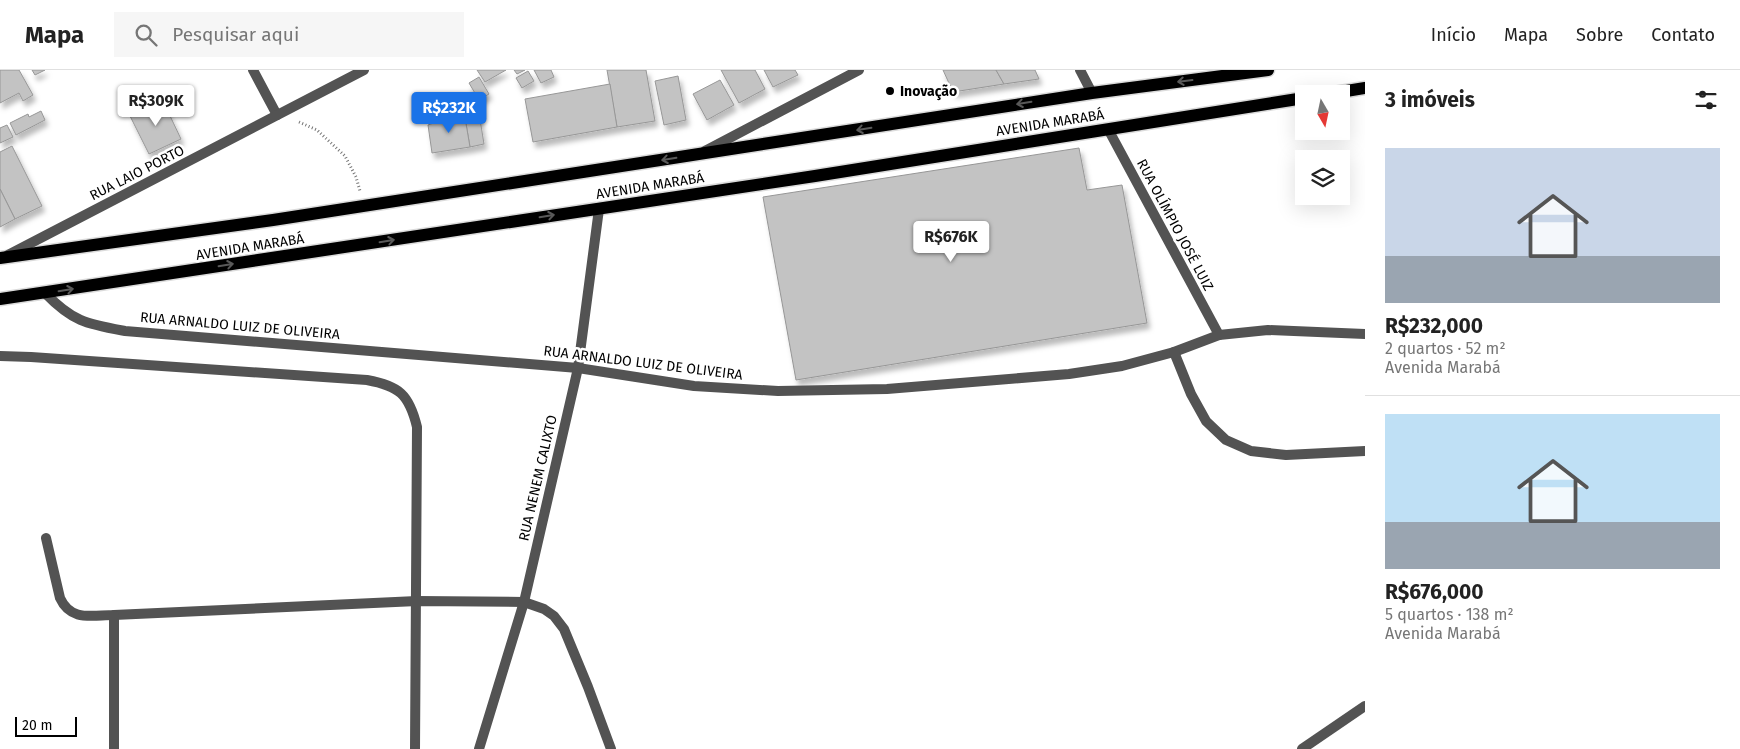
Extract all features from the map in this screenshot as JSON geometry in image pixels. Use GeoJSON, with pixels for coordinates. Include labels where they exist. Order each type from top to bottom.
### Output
{"type":"FeatureCollection","features":[{"type":"Feature","properties":{"kind":"main road","name":"AVENIDA MARABÁ"},"geometry":{"type":"LineString","coordinates":[[1,258],[364,206],[1092,93],[1268,70]]}},
{"type":"Feature","properties":{"kind":"main road"},"geometry":{"type":"LineString","coordinates":[[1350,90],[1365,88]]}},
{"type":"Feature","properties":{"kind":"main road","name":"AVENIDA MARABÁ"},"geometry":{"type":"LineString","coordinates":[[0,300],[815,176],[1295,99]]}},
{"type":"Feature","properties":{"kind":"street"},"geometry":{"type":"LineString","coordinates":[[253,70],[277,115]]}},
{"type":"Feature","properties":{"kind":"street","name":"RUA LAIO PORTO"},"geometry":{"type":"LineString","coordinates":[[1,258],[364,70]]}},
{"type":"Feature","properties":{"kind":"street"},"geometry":{"type":"LineString","coordinates":[[698,155],[859,70]]}},
{"type":"Feature","properties":{"kind":"street"},"geometry":{"type":"LineString","coordinates":[[1080,70],[1092,93]]}},
{"type":"Feature","properties":{"kind":"street","name":"RUA OLÍMPIO JOSÉ LUIZ"},"geometry":{"type":"LineString","coordinates":[[1108,129],[1219,335]]}},
{"type":"Feature","properties":{"kind":"street","name":"RUA NENEM CALIXTO"},"geometry":{"type":"LineString","coordinates":[[479,749],[524,602],[578,368],[599,209]]}},
{"type":"Feature","properties":{"kind":"street","name":"RUA ARNALDO LUIZ DE OLIVEIRA"},"geometry":{"type":"LineString","coordinates":[[45,293],[58,307],[72,317],[92,324],[125,331],[578,368],[694,386],[778,391],[835,391],[887,388],[1069,374],[1122,366],[1174,352],[1219,335],[1268,330],[1365,334]]}},
{"type":"Feature","properties":{"kind":"street"},"geometry":{"type":"LineString","coordinates":[[1174,352],[1191,394],[1206,421],[1226,440],[1251,452],[1286,455],[1365,451]]}},
{"type":"Feature","properties":{"kind":"street"},"geometry":{"type":"LineString","coordinates":[[0,356],[367,380],[386,383],[397,389],[407,400],[414,414],[417,427],[415,749]]}},
{"type":"Feature","properties":{"kind":"street"},"geometry":{"type":"LineString","coordinates":[[46,538],[60,598],[64,608],[71,614],[114,615],[417,601],[524,602],[544,609],[554,616],[564,629],[611,749]]}},
{"type":"Feature","properties":{"kind":"street"},"geometry":{"type":"LineString","coordinates":[[114,615],[114,749]]}},
{"type":"Feature","properties":{"kind":"street"},"geometry":{"type":"LineString","coordinates":[[1302,749],[1365,706]]}},
{"type":"Feature","properties":{"kind":"path"},"geometry":{"type":"LineString","coordinates":[[277,115],[317,130],[345,156],[356,177],[364,206]]}},
{"type":"Feature","properties":{"kind":"building"},"geometry":{"type":"Polygon","coordinates":[[[0,70],[19,70],[33,95],[23,101],[19,93],[0,103],[0,70]]]}},
{"type":"Feature","properties":{"kind":"building"},"geometry":{"type":"Polygon","coordinates":[[[32,70],[45,70],[35,75],[32,70]]]}},
{"type":"Feature","properties":{"kind":"building"},"geometry":{"type":"Polygon","coordinates":[[[477,70],[506,70],[485,82],[477,70]]]}},
{"type":"Feature","properties":{"kind":"building"},"geometry":{"type":"Polygon","coordinates":[[[514,70],[525,70],[517,74],[514,70]]]}},
{"type":"Feature","properties":{"kind":"building"},"geometry":{"type":"Polygon","coordinates":[[[534,70],[551,70],[554,77],[541,83],[534,70]]]}},
{"type":"Feature","properties":{"kind":"building"},"geometry":{"type":"Polygon","coordinates":[[[607,70],[646,70],[655,121],[617,127],[607,70]]]}},
{"type":"Feature","properties":{"kind":"building"},"geometry":{"type":"Polygon","coordinates":[[[721,70],[755,70],[765,89],[739,103],[721,70]]]}},
{"type":"Feature","properties":{"kind":"building"},"geometry":{"type":"Polygon","coordinates":[[[764,70],[795,70],[798,75],[773,87],[764,70]]]}},
{"type":"Feature","properties":{"kind":"building"},"geometry":{"type":"Polygon","coordinates":[[[943,70],[996,70],[1004,84],[953,92],[943,70]]]}},
{"type":"Feature","properties":{"kind":"building"},"geometry":{"type":"Polygon","coordinates":[[[996,70],[1035,70],[1039,79],[1004,84],[996,70]]]}},
{"type":"Feature","properties":{"kind":"building"},"geometry":{"type":"Polygon","coordinates":[[[528,71],[534,81],[522,88],[516,78],[528,71]]]}},
{"type":"Feature","properties":{"kind":"building"},"geometry":{"type":"Polygon","coordinates":[[[678,76],[686,120],[664,125],[655,81],[678,76]]]}},
{"type":"Feature","properties":{"kind":"building"},"geometry":{"type":"Polygon","coordinates":[[[479,77],[489,94],[479,100],[469,83],[479,77]]]}},
{"type":"Feature","properties":{"kind":"building"},"geometry":{"type":"Polygon","coordinates":[[[720,80],[734,105],[707,120],[693,94],[720,80]]]}},
{"type":"Feature","properties":{"kind":"building"},"geometry":{"type":"Polygon","coordinates":[[[610,84],[617,127],[533,142],[525,99],[610,84]]]}},
{"type":"Feature","properties":{"kind":"building"},"geometry":{"type":"Polygon","coordinates":[[[163,101],[181,139],[149,154],[130,116],[163,101]]]}},
{"type":"Feature","properties":{"kind":"building"},"geometry":{"type":"Polygon","coordinates":[[[478,107],[484,144],[470,147],[464,112],[478,107]]]}},
{"type":"Feature","properties":{"kind":"building"},"geometry":{"type":"Polygon","coordinates":[[[41,111],[45,120],[16,135],[10,123],[28,114],[29,117],[41,111]]]}},
{"type":"Feature","properties":{"kind":"building"},"geometry":{"type":"Polygon","coordinates":[[[464,112],[470,147],[432,153],[428,125],[464,112]]]}},
{"type":"Feature","properties":{"kind":"building"},"geometry":{"type":"Polygon","coordinates":[[[7,125],[13,137],[0,143],[0,128],[7,125]]]}},
{"type":"Feature","properties":{"kind":"building"},"geometry":{"type":"Polygon","coordinates":[[[12,146],[42,206],[15,219],[0,189],[0,152],[12,146]]]}},
{"type":"Feature","properties":{"kind":"building"},"geometry":{"type":"Polygon","coordinates":[[[1079,148],[1087,190],[1122,185],[1147,323],[796,380],[763,197],[1079,148]]]}},
{"type":"Feature","properties":{"kind":"building"},"geometry":{"type":"Polygon","coordinates":[[[0,189],[15,219],[0,227],[0,189]]]}},
{"type":"Feature","properties":{"kind":"place","name":"Inovação"},"geometry":{"type":"Point","coordinates":[890,91]}}]}
